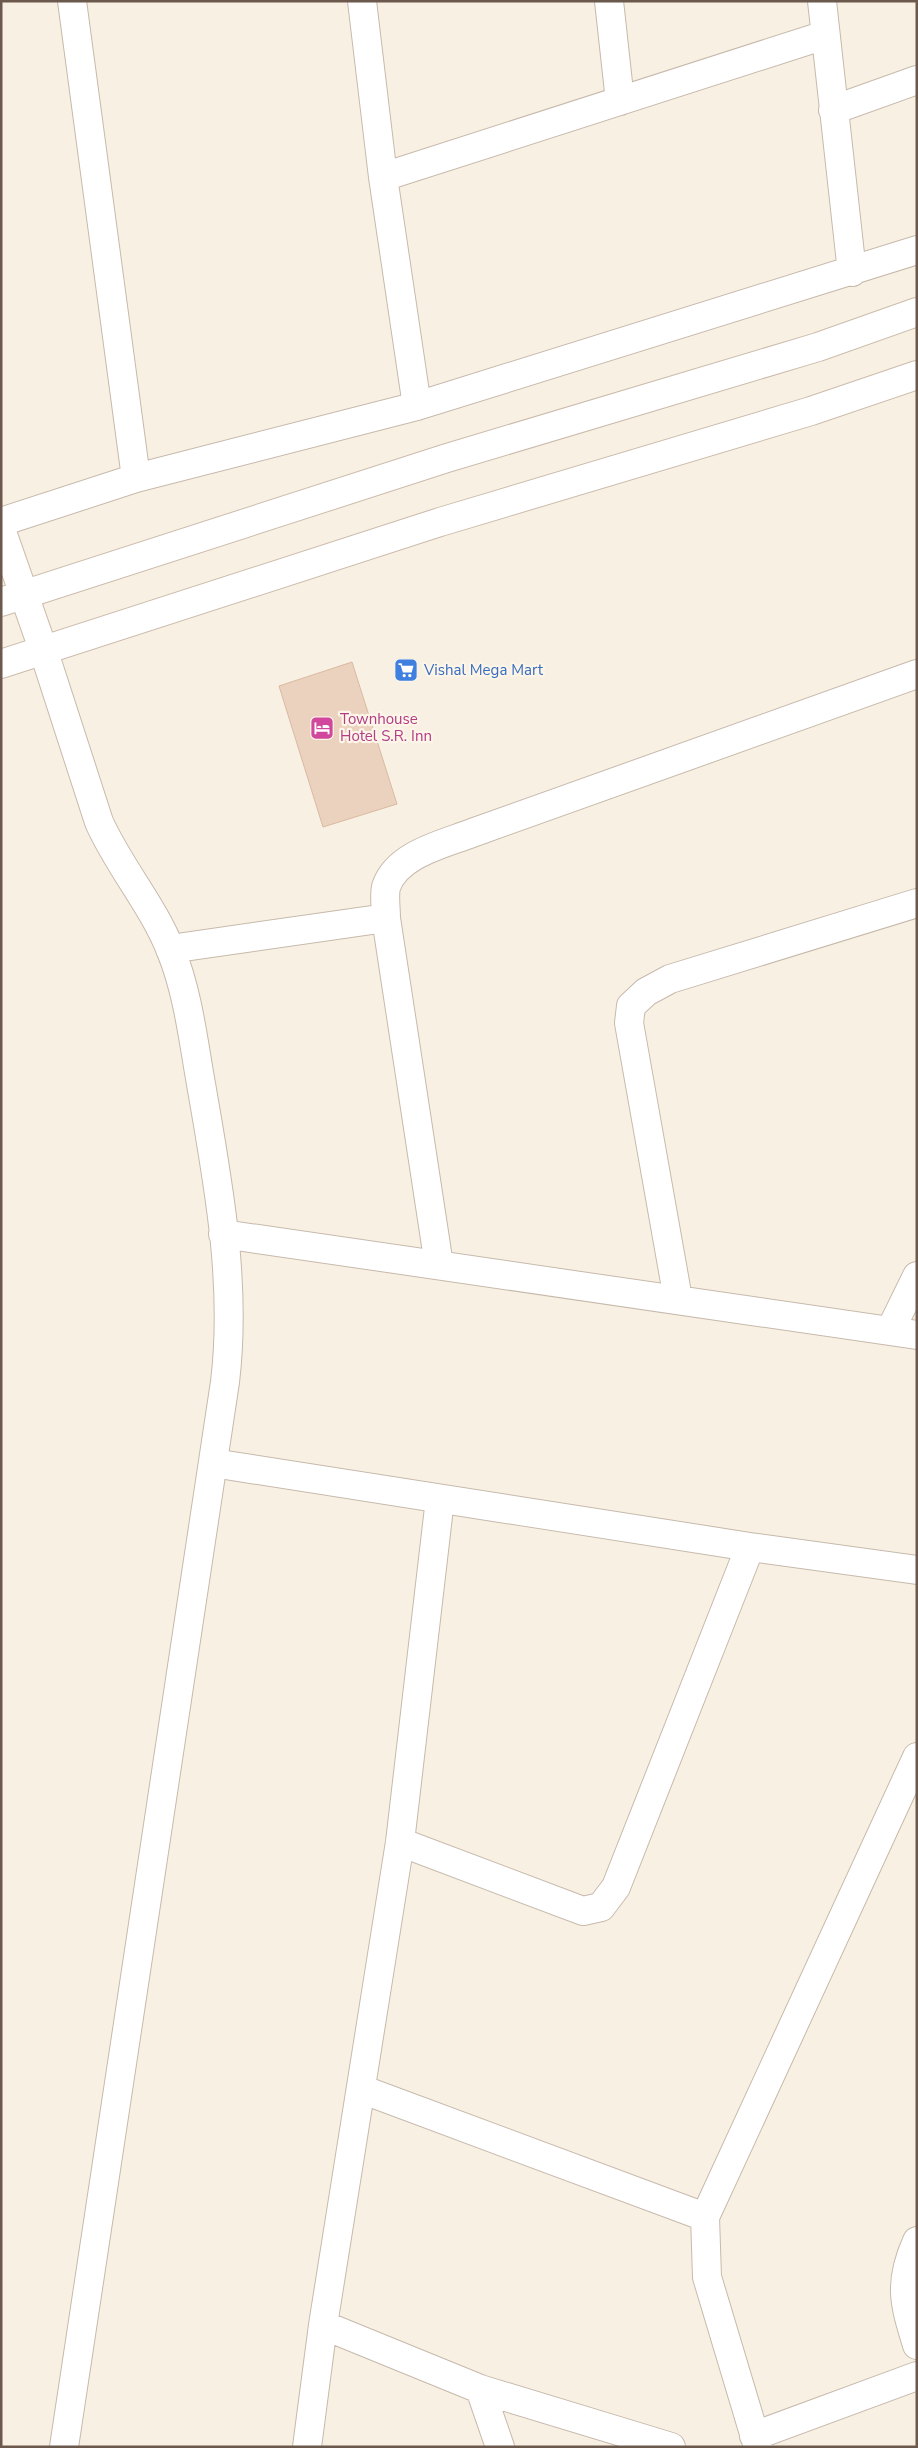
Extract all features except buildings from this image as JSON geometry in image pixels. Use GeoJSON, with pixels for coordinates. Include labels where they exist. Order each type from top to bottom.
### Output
{"type":"FeatureCollection","features":[{"type":"Feature","properties":{"kind":"street"},"geometry":{"type":"LineString","coordinates":[[72,1],[136,478]]}},
{"type":"Feature","properties":{"kind":"street"},"geometry":{"type":"LineString","coordinates":[[362,1],[383,177],[417,406]]}},
{"type":"Feature","properties":{"kind":"street"},"geometry":{"type":"LineString","coordinates":[[609,1],[620,101]]}},
{"type":"Feature","properties":{"kind":"street"},"geometry":{"type":"LineString","coordinates":[[822,1],[852,272]]}},
{"type":"Feature","properties":{"kind":"street"},"geometry":{"type":"LineString","coordinates":[[383,177],[825,36]]}},
{"type":"Feature","properties":{"kind":"street"},"geometry":{"type":"LineString","coordinates":[[833,110],[917,80]]}},
{"type":"Feature","properties":{"kind":"street"},"geometry":{"type":"LineString","coordinates":[[1,522],[136,478],[417,406],[852,272],[917,250]]}},
{"type":"Feature","properties":{"kind":"street"},"geometry":{"type":"LineString","coordinates":[[12,599],[448,458],[818,347],[917,312]]}},
{"type":"Feature","properties":{"kind":"street"},"geometry":{"type":"LineString","coordinates":[[1,664],[440,522],[811,411],[917,375]]}},
{"type":"Feature","properties":{"kind":"street"},"geometry":{"type":"LineString","coordinates":[[1,529],[12,599],[43,649],[99,822],[109,844],[170,948],[183,982],[213,1155],[230,1294],[230,1342],[213,1462],[64,2447]]}},
{"type":"Feature","properties":{"kind":"street"},"geometry":{"type":"LineString","coordinates":[[439,1265],[386,918],[386,888],[398,870],[416,856],[482,830],[917,674]]}},
{"type":"Feature","properties":{"kind":"street"},"geometry":{"type":"LineString","coordinates":[[678,1299],[629,1023],[631,1006],[646,992],[670,979],[917,903]]}},
{"type":"Feature","properties":{"kind":"street"},"geometry":{"type":"LineString","coordinates":[[170,948],[386,918]]}},
{"type":"Feature","properties":{"kind":"street"},"geometry":{"type":"LineString","coordinates":[[223,1234],[917,1335]]}},
{"type":"Feature","properties":{"kind":"street"},"geometry":{"type":"LineString","coordinates":[[890,1331],[917,1276]]}},
{"type":"Feature","properties":{"kind":"street"},"geometry":{"type":"LineString","coordinates":[[213,1462],[440,1500],[917,1570]]}},
{"type":"Feature","properties":{"kind":"street"},"geometry":{"type":"LineString","coordinates":[[307,2447],[323,2325],[400,1842],[440,1500]]}},
{"type":"Feature","properties":{"kind":"street"},"geometry":{"type":"LineString","coordinates":[[400,1842],[583,1911],[601,1906],[616,1887],[750,1547]]}},
{"type":"Feature","properties":{"kind":"street"},"geometry":{"type":"LineString","coordinates":[[917,1757],[705,2217],[707,2277],[756,2442],[917,2376]]}},
{"type":"Feature","properties":{"kind":"street"},"geometry":{"type":"LineString","coordinates":[[361,2089],[705,2217]]}},
{"type":"Feature","properties":{"kind":"street"},"geometry":{"type":"LineString","coordinates":[[917,2242],[906,2268],[904,2285],[905,2306],[917,2345]]}},
{"type":"Feature","properties":{"kind":"street"},"geometry":{"type":"LineString","coordinates":[[323,2325],[480,2389],[671,2447]]}},
{"type":"Feature","properties":{"kind":"street"},"geometry":{"type":"LineString","coordinates":[[480,2389],[500,2447]]}},
{"type":"Feature","properties":{"kind":"place","name":"Vishal Mega Mart"},"geometry":{"type":"Point","coordinates":[406,670]}},
{"type":"Feature","properties":{"kind":"place","name":"Townhouse Hotel S.R. Inn"},"geometry":{"type":"Point","coordinates":[322,728]}}]}
